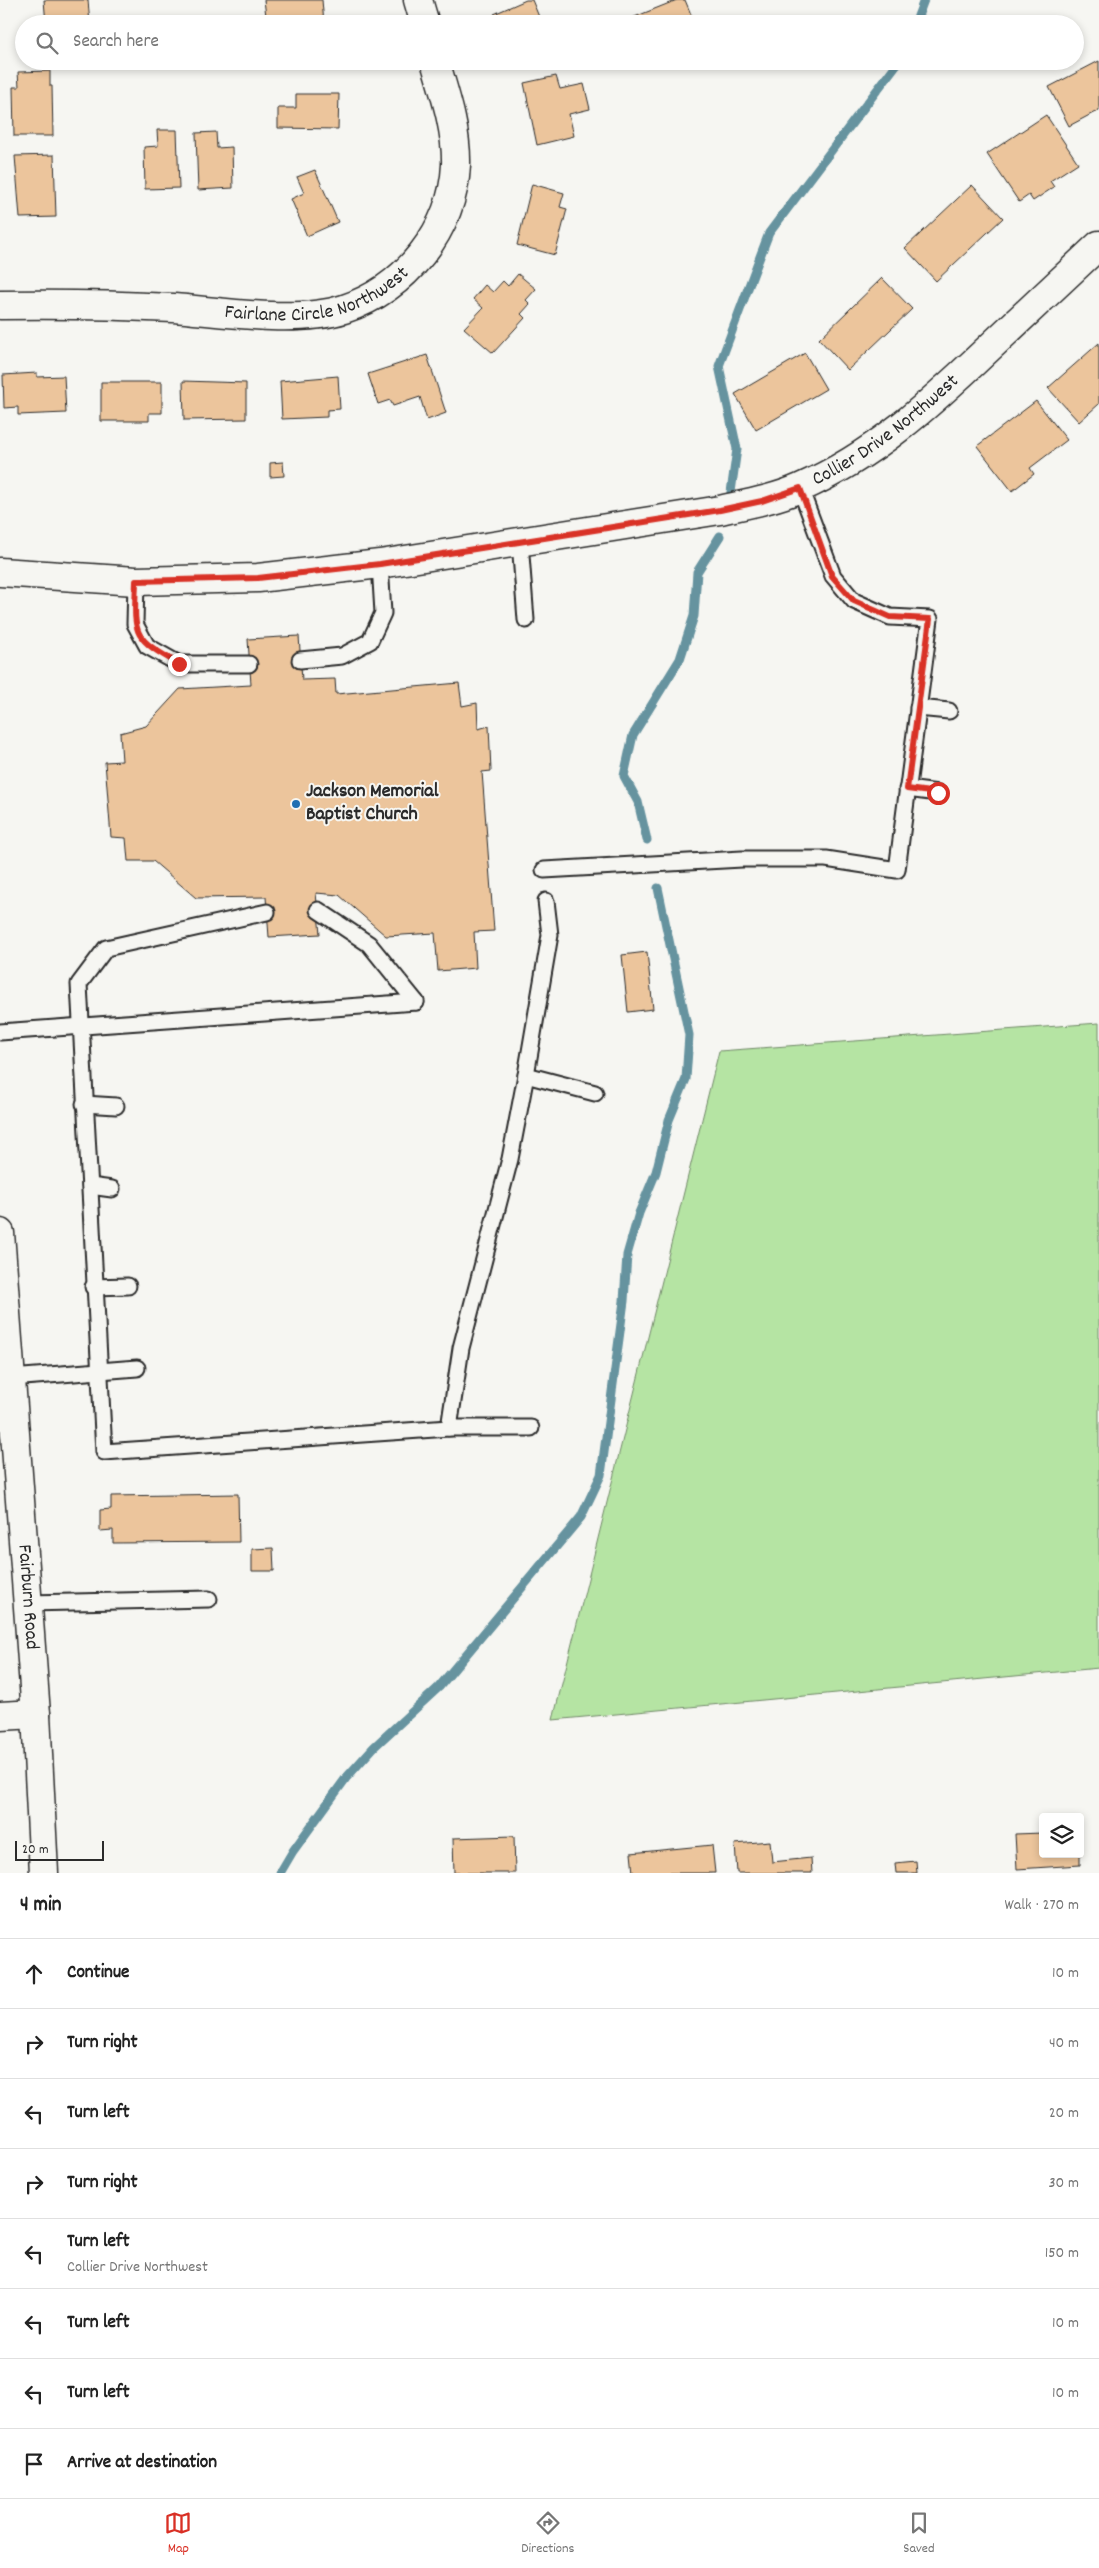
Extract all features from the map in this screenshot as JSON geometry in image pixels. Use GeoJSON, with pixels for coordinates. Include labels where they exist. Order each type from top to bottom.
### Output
{"type":"FeatureCollection","features":[{"type":"Feature","properties":{"kind":"street"},"geometry":{"type":"LineString","coordinates":[[418,0],[422,15]]}},
{"type":"Feature","properties":{"kind":"street","name":"Fairlane Circle Northwest"},"geometry":{"type":"LineString","coordinates":[[0,305],[91,303],[300,317],[344,309],[389,286],[416,262],[435,234],[449,200],[456,165],[451,117],[438,70]]}},
{"type":"Feature","properties":{"kind":"street","name":"Collier Drive Northwest"},"geometry":{"type":"LineString","coordinates":[[0,572],[136,581],[258,578],[380,564],[720,510],[762,501],[800,488],[866,452],[920,413],[1099,245]]}},
{"type":"Feature","properties":{"kind":"street","name":"Fairburn Road"},"geometry":{"type":"LineString","coordinates":[[0,1232],[36,1714],[44,1873]]}},
{"type":"Feature","properties":{"kind":"street"},"geometry":{"type":"LineString","coordinates":[[0,1716],[36,1714]]}},
{"type":"Feature","properties":{"kind":"lane"},"geometry":{"type":"LineString","coordinates":[[544,870],[742,859],[826,859],[897,870],[930,619],[890,617],[854,601],[832,576],[800,488]]}},
{"type":"Feature","properties":{"kind":"lane"},"geometry":{"type":"LineString","coordinates":[[520,542],[526,620]]}},
{"type":"Feature","properties":{"kind":"lane"},"geometry":{"type":"LineString","coordinates":[[300,660],[342,656],[370,641],[384,613],[380,564]]}},
{"type":"Feature","properties":{"kind":"lane"},"geometry":{"type":"LineString","coordinates":[[136,581],[134,624],[147,646],[179,664],[249,664]]}},
{"type":"Feature","properties":{"kind":"lane"},"geometry":{"type":"LineString","coordinates":[[918,708],[948,711]]}},
{"type":"Feature","properties":{"kind":"lane"},"geometry":{"type":"LineString","coordinates":[[907,789],[938,793]]}},
{"type":"Feature","properties":{"kind":"lane"},"geometry":{"type":"LineString","coordinates":[[449,1428],[461,1348],[510,1159],[526,1075],[550,935],[546,901]]}},
{"type":"Feature","properties":{"kind":"lane"},"geometry":{"type":"LineString","coordinates":[[0,1032],[416,1002],[369,944],[318,910]]}},
{"type":"Feature","properties":{"kind":"lane"},"geometry":{"type":"LineString","coordinates":[[267,912],[106,948],[79,984],[84,1104],[90,1186],[93,1287],[104,1452],[449,1428],[531,1428]]}},
{"type":"Feature","properties":{"kind":"lane"},"geometry":{"type":"LineString","coordinates":[[526,1075],[595,1093]]}},
{"type":"Feature","properties":{"kind":"lane"},"geometry":{"type":"LineString","coordinates":[[84,1104],[116,1106]]}},
{"type":"Feature","properties":{"kind":"lane"},"geometry":{"type":"LineString","coordinates":[[90,1186],[112,1189]]}},
{"type":"Feature","properties":{"kind":"lane"},"geometry":{"type":"LineString","coordinates":[[93,1287],[128,1286]]}},
{"type":"Feature","properties":{"kind":"lane"},"geometry":{"type":"LineString","coordinates":[[11,1378],[98,1369],[137,1368]]}},
{"type":"Feature","properties":{"kind":"lane"},"geometry":{"type":"LineString","coordinates":[[28,1603],[209,1599]]}},
{"type":"Feature","properties":{"kind":"green space"},"geometry":{"type":"Polygon","coordinates":[[[1099,1023],[1099,1668],[553,1720],[719,1051],[1099,1023]]]}},
{"type":"Feature","properties":{"kind":"building"},"geometry":{"type":"Polygon","coordinates":[[[44,0],[88,0],[89,15],[45,15],[44,0]]]}},
{"type":"Feature","properties":{"kind":"building"},"geometry":{"type":"Polygon","coordinates":[[[264,0],[322,0],[323,15],[266,15],[264,0]]]}},
{"type":"Feature","properties":{"kind":"building"},"geometry":{"type":"Polygon","coordinates":[[[526,0],[532,0],[538,15],[494,15],[526,0]]]}},
{"type":"Feature","properties":{"kind":"building"},"geometry":{"type":"Polygon","coordinates":[[[677,0],[685,0],[691,15],[640,15],[677,0]]]}},
{"type":"Feature","properties":{"kind":"building"},"geometry":{"type":"Polygon","coordinates":[[[1099,61],[1099,110],[1069,126],[1049,87],[1099,61]]]}},
{"type":"Feature","properties":{"kind":"building"},"geometry":{"type":"Polygon","coordinates":[[[50,71],[53,136],[14,136],[13,87],[19,87],[18,72],[50,71]]]}},
{"type":"Feature","properties":{"kind":"building"},"geometry":{"type":"Polygon","coordinates":[[[556,76],[560,89],[584,84],[590,109],[569,114],[574,136],[537,145],[524,83],[556,76]]]}},
{"type":"Feature","properties":{"kind":"building"},"geometry":{"type":"Polygon","coordinates":[[[296,94],[339,94],[338,129],[278,128],[278,108],[296,108],[296,94]]]}},
{"type":"Feature","properties":{"kind":"building"},"geometry":{"type":"Polygon","coordinates":[[[1046,115],[1078,163],[1050,181],[1054,187],[1033,201],[1029,195],[1019,202],[987,154],[1046,115]]]}},
{"type":"Feature","properties":{"kind":"building"},"geometry":{"type":"Polygon","coordinates":[[[157,130],[177,130],[179,188],[145,189],[144,147],[158,146],[157,130]]]}},
{"type":"Feature","properties":{"kind":"building"},"geometry":{"type":"Polygon","coordinates":[[[216,132],[217,148],[232,147],[233,188],[198,190],[196,133],[216,132]]]}},
{"type":"Feature","properties":{"kind":"building"},"geometry":{"type":"Polygon","coordinates":[[[54,155],[56,217],[20,218],[15,156],[54,155]]]}},
{"type":"Feature","properties":{"kind":"building"},"geometry":{"type":"Polygon","coordinates":[[[315,170],[338,222],[307,236],[291,199],[304,193],[297,177],[315,170]]]}},
{"type":"Feature","properties":{"kind":"building"},"geometry":{"type":"Polygon","coordinates":[[[532,184],[564,193],[560,207],[567,209],[555,255],[517,245],[532,184]]]}},
{"type":"Feature","properties":{"kind":"building"},"geometry":{"type":"Polygon","coordinates":[[[972,185],[1003,218],[936,281],[905,248],[972,185]]]}},
{"type":"Feature","properties":{"kind":"building"},"geometry":{"type":"Polygon","coordinates":[[[518,274],[536,289],[526,300],[530,304],[521,314],[525,318],[493,353],[464,328],[483,308],[473,299],[485,285],[493,292],[503,281],[508,286],[518,274]]]}},
{"type":"Feature","properties":{"kind":"building"},"geometry":{"type":"Polygon","coordinates":[[[882,278],[912,309],[848,370],[819,339],[882,278]]]}},
{"type":"Feature","properties":{"kind":"building"},"geometry":{"type":"Polygon","coordinates":[[[1099,343],[1099,404],[1079,422],[1048,388],[1099,343]]]}},
{"type":"Feature","properties":{"kind":"building"},"geometry":{"type":"Polygon","coordinates":[[[805,353],[826,389],[756,430],[735,394],[805,353]]]}},
{"type":"Feature","properties":{"kind":"building"},"geometry":{"type":"Polygon","coordinates":[[[427,355],[446,413],[427,420],[420,397],[393,406],[390,400],[378,404],[368,374],[427,355]]]}},
{"type":"Feature","properties":{"kind":"building"},"geometry":{"type":"Polygon","coordinates":[[[37,373],[37,377],[64,376],[66,413],[18,415],[18,407],[4,408],[3,375],[37,373]]]}},
{"type":"Feature","properties":{"kind":"building"},"geometry":{"type":"Polygon","coordinates":[[[338,376],[340,409],[327,410],[327,417],[282,419],[280,381],[338,376]]]}},
{"type":"Feature","properties":{"kind":"building"},"geometry":{"type":"Polygon","coordinates":[[[183,381],[246,383],[246,419],[184,420],[183,381]]]}},
{"type":"Feature","properties":{"kind":"building"},"geometry":{"type":"Polygon","coordinates":[[[101,382],[162,382],[162,413],[149,413],[149,421],[101,421],[101,382]]]}},
{"type":"Feature","properties":{"kind":"building"},"geometry":{"type":"Polygon","coordinates":[[[1036,401],[1067,440],[1030,468],[1034,474],[1012,491],[977,446],[1036,401]]]}},
{"type":"Feature","properties":{"kind":"building"},"geometry":{"type":"Polygon","coordinates":[[[283,462],[284,476],[270,477],[270,463],[283,462]]]}},
{"type":"Feature","properties":{"kind":"building","name":"Jackson Memorial Baptist Church"},"geometry":{"type":"Polygon","coordinates":[[[299,636],[302,680],[335,679],[336,694],[459,683],[462,706],[477,703],[478,729],[489,726],[491,771],[482,772],[494,931],[474,932],[476,968],[438,971],[435,933],[386,936],[339,895],[316,893],[320,934],[269,937],[266,897],[196,898],[153,861],[128,861],[126,838],[111,837],[105,762],[122,761],[120,733],[146,726],[180,689],[251,685],[248,639],[299,636]]]}},
{"type":"Feature","properties":{"kind":"building"},"geometry":{"type":"Polygon","coordinates":[[[647,952],[653,1009],[628,1012],[622,955],[647,952]]]}},
{"type":"Feature","properties":{"kind":"building"},"geometry":{"type":"Polygon","coordinates":[[[238,1494],[239,1542],[113,1543],[113,1530],[100,1531],[100,1510],[111,1509],[111,1496],[238,1494]]]}},
{"type":"Feature","properties":{"kind":"building"},"geometry":{"type":"Polygon","coordinates":[[[273,1548],[274,1571],[252,1571],[252,1549],[273,1548]]]}},
{"type":"Feature","properties":{"kind":"building"},"geometry":{"type":"Polygon","coordinates":[[[1039,1833],[1039,1858],[1080,1858],[1080,1865],[1017,1869],[1015,1834],[1039,1833]]]}},
{"type":"Feature","properties":{"kind":"building"},"geometry":{"type":"Polygon","coordinates":[[[514,1836],[515,1873],[454,1873],[453,1838],[514,1836]]]}},
{"type":"Feature","properties":{"kind":"building"},"geometry":{"type":"Polygon","coordinates":[[[770,1841],[772,1862],[811,1858],[812,1873],[737,1873],[735,1844],[770,1841]]]}},
{"type":"Feature","properties":{"kind":"building"},"geometry":{"type":"Polygon","coordinates":[[[712,1845],[715,1873],[633,1873],[631,1853],[712,1845]]]}},
{"type":"Feature","properties":{"kind":"building"},"geometry":{"type":"Polygon","coordinates":[[[916,1861],[917,1873],[896,1873],[895,1863],[916,1861]]]}},
{"type":"Feature","properties":{"kind":"waterway"},"geometry":{"type":"LineString","coordinates":[[918,15],[924,0]]}},
{"type":"Feature","properties":{"kind":"waterway"},"geometry":{"type":"LineString","coordinates":[[731,492],[737,449],[719,366],[769,233],[892,70]]}},
{"type":"Feature","properties":{"kind":"waterway"},"geometry":{"type":"LineString","coordinates":[[647,840],[638,802],[624,776],[633,735],[680,659],[694,616],[697,572],[720,536]]}},
{"type":"Feature","properties":{"kind":"waterway"},"geometry":{"type":"LineString","coordinates":[[280,1873],[293,1851],[346,1778],[374,1747],[439,1687],[581,1517],[601,1475],[624,1301],[627,1255],[639,1213],[656,1172],[669,1120],[686,1079],[689,1035],[658,888]]}},
{"type":"Feature","properties":{"kind":"place","name":"Jackson Memorial Baptist Church"},"geometry":{"type":"Point","coordinates":[296,804]}},
{"type":"Feature","properties":{"kind":"route"},"geometry":{"type":"LineString","coordinates":[[179,664],[147,646],[134,624],[136,581],[258,578],[380,564],[720,510],[762,501],[800,488],[832,576],[854,601],[890,617],[930,619],[907,789],[938,793]]}}]}
